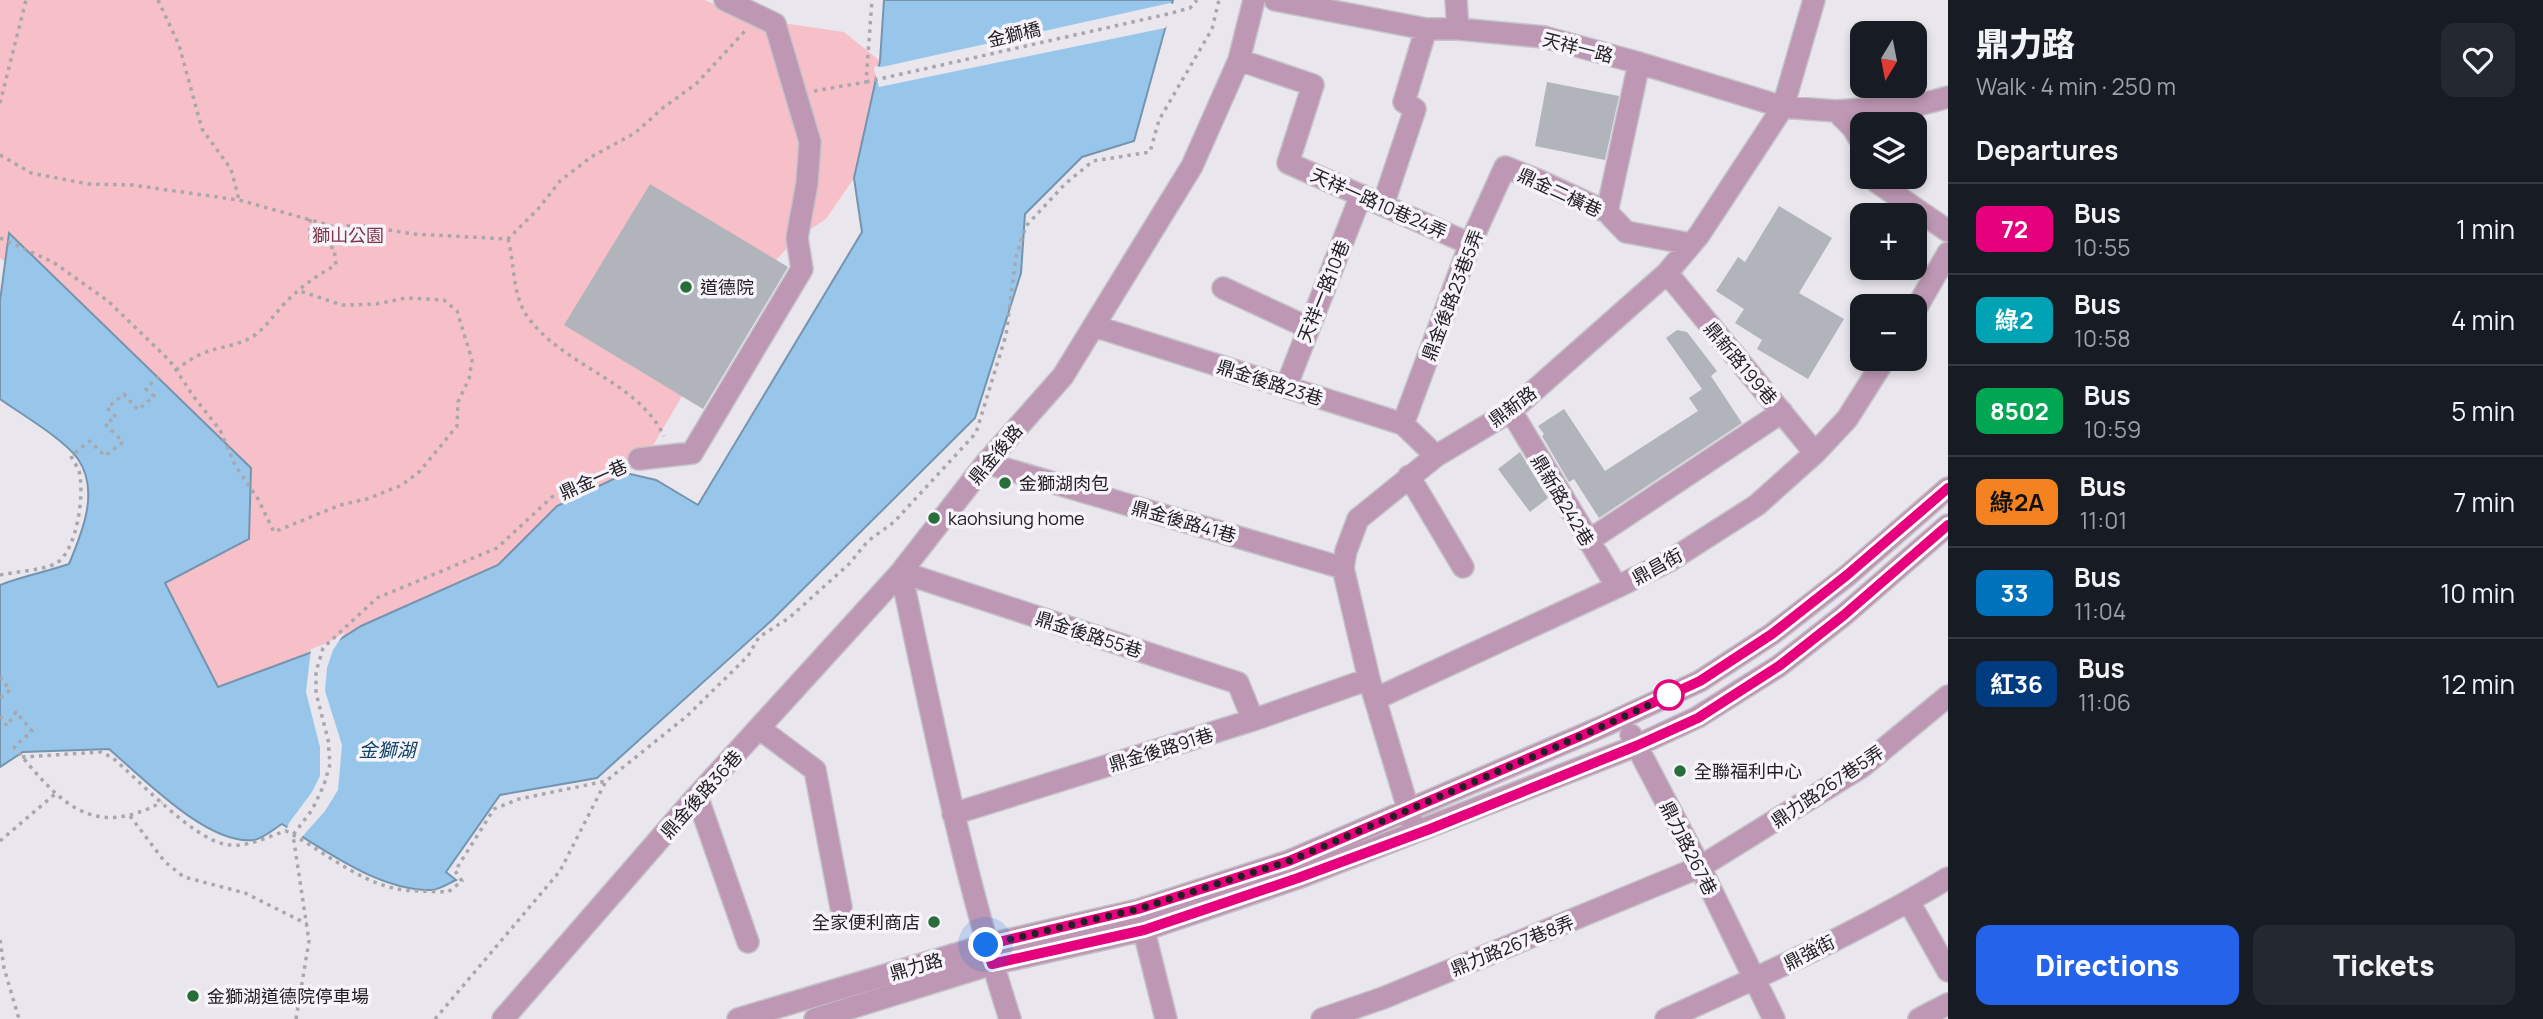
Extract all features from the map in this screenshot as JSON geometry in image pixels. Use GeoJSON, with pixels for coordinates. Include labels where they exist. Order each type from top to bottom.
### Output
{"type":"FeatureCollection","features":[{"type":"Feature","properties":{"kind":"street"},"geometry":{"type":"LineString","coordinates":[[725,0],[765,20]]}},
{"type":"Feature","properties":{"kind":"street","name":"鼎金後路"},"geometry":{"type":"LineString","coordinates":[[901,572],[986,463],[1063,376],[1094,326],[1192,166],[1239,60],[1254,0]]}},
{"type":"Feature","properties":{"kind":"street","name":"天祥一路"},"geometry":{"type":"LineString","coordinates":[[1275,0],[1426,29],[1458,29],[1544,37],[1783,107],[1836,111],[1919,105],[1948,97]]}},
{"type":"Feature","properties":{"kind":"street"},"geometry":{"type":"LineString","coordinates":[[1456,0],[1458,29]]}},
{"type":"Feature","properties":{"kind":"street","name":"鼎新路"},"geometry":{"type":"LineString","coordinates":[[1416,834],[1372,689],[1343,568],[1346,551],[1358,519],[1436,456],[1511,411],[1667,273],[1691,244],[1783,107],[1814,0]]}},
{"type":"Feature","properties":{"kind":"street","name":"鼎金一巷"},"geometry":{"type":"LineString","coordinates":[[639,459],[692,453],[802,269],[797,239],[807,183],[810,142],[775,24],[765,20]]}},
{"type":"Feature","properties":{"kind":"street"},"geometry":{"type":"LineString","coordinates":[[1383,205],[1415,109],[1404,102],[1426,29]]}},
{"type":"Feature","properties":{"kind":"street","name":"天祥一路10巷24弄"},"geometry":{"type":"LineString","coordinates":[[1239,60],[1313,85],[1287,163],[1470,244]]}},
{"type":"Feature","properties":{"kind":"street"},"geometry":{"type":"LineString","coordinates":[[1607,212],[1639,63]]}},
{"type":"Feature","properties":{"kind":"street"},"geometry":{"type":"LineString","coordinates":[[1836,111],[1850,125]]}},
{"type":"Feature","properties":{"kind":"street","name":"鼎金二橫巷"},"geometry":{"type":"LineString","coordinates":[[1505,167],[1607,212],[1626,232],[1691,244]]}},
{"type":"Feature","properties":{"kind":"street","name":"鼎金後路23巷5弄"},"geometry":{"type":"LineString","coordinates":[[1404,424],[1470,244],[1505,167]]}},
{"type":"Feature","properties":{"kind":"street"},"geometry":{"type":"LineString","coordinates":[[1887,189],[1948,232]]}},
{"type":"Feature","properties":{"kind":"street","name":"天祥一路10巷"},"geometry":{"type":"LineString","coordinates":[[1286,387],[1361,195]]}},
{"type":"Feature","properties":{"kind":"street"},"geometry":{"type":"LineString","coordinates":[[1924,294],[1948,253]]}},
{"type":"Feature","properties":{"kind":"street","name":"鼎新路199巷"},"geometry":{"type":"LineString","coordinates":[[1667,273],[1815,453]]}},
{"type":"Feature","properties":{"kind":"street"},"geometry":{"type":"LineString","coordinates":[[1223,288],[1309,328]]}},
{"type":"Feature","properties":{"kind":"street","name":"鼎金後路23巷"},"geometry":{"type":"LineString","coordinates":[[1094,326],[1404,424],[1436,456]]}},
{"type":"Feature","properties":{"kind":"street","name":"鼎昌街"},"geometry":{"type":"LineString","coordinates":[[1372,689],[1617,587],[1671,560],[1756,505],[1815,453],[1847,419],[1877,371]]}},
{"type":"Feature","properties":{"kind":"street","name":"鼎新路242巷"},"geometry":{"type":"LineString","coordinates":[[1511,411],[1617,587]]}},
{"type":"Feature","properties":{"kind":"street"},"geometry":{"type":"LineString","coordinates":[[1588,541],[1782,412]]}},
{"type":"Feature","properties":{"kind":"street","name":"鼎金後路41巷"},"geometry":{"type":"LineString","coordinates":[[986,463],[1343,568]]}},
{"type":"Feature","properties":{"kind":"street"},"geometry":{"type":"LineString","coordinates":[[1409,476],[1463,567]]}},
{"type":"Feature","properties":{"kind":"street","name":"鼎力路"},"geometry":{"type":"LineString","coordinates":[[738,1019],[989,955],[1289,861],[1622,718],[1700,681],[1772,634],[1847,575],[1948,488]]}},
{"type":"Feature","properties":{"kind":"street","name":"鼎力路"},"geometry":{"type":"LineString","coordinates":[[815,1019],[989,955],[1144,930],[1298,878],[1416,834],[1636,746],[1698,718],[1779,666],[1844,615],[1948,525]]}},
{"type":"Feature","properties":{"kind":"street"},"geometry":{"type":"LineString","coordinates":[[901,572],[953,814],[989,955],[1010,1019]]}},
{"type":"Feature","properties":{"kind":"street","name":"鼎金後路55巷"},"geometry":{"type":"LineString","coordinates":[[901,572],[1238,683],[1253,720]]}},
{"type":"Feature","properties":{"kind":"street","name":"鼎金後路36巷"},"geometry":{"type":"LineString","coordinates":[[503,1019],[697,796],[901,572]]}},
{"type":"Feature","properties":{"kind":"street","name":"鼎金後路91巷"},"geometry":{"type":"LineString","coordinates":[[953,814],[1253,720],[1372,689]]}},
{"type":"Feature","properties":{"kind":"street","name":"鼎力路267巷5弄"},"geometry":{"type":"LineString","coordinates":[[1700,867],[1863,766],[1948,696]]}},
{"type":"Feature","properties":{"kind":"street","name":"鼎力路267巷"},"geometry":{"type":"LineString","coordinates":[[1622,718],[1700,867],[1774,1019]]}},
{"type":"Feature","properties":{"kind":"street"},"geometry":{"type":"LineString","coordinates":[[760,729],[816,771],[841,907]]}},
{"type":"Feature","properties":{"kind":"street"},"geometry":{"type":"LineString","coordinates":[[697,796],[748,942]]}},
{"type":"Feature","properties":{"kind":"street","name":"鼎力路267巷8弄"},"geometry":{"type":"LineString","coordinates":[[1322,1019],[1384,998],[1700,867]]}},
{"type":"Feature","properties":{"kind":"street","name":"鼎強街"},"geometry":{"type":"LineString","coordinates":[[1666,1019],[1754,979],[1909,902],[1948,878]]}},
{"type":"Feature","properties":{"kind":"street"},"geometry":{"type":"LineString","coordinates":[[1909,902],[1948,971]]}},
{"type":"Feature","properties":{"kind":"street"},"geometry":{"type":"LineString","coordinates":[[1138,909],[1166,1019]]}},
{"type":"Feature","properties":{"kind":"street"},"geometry":{"type":"LineString","coordinates":[[1919,1019],[1948,1004]]}},
{"type":"Feature","properties":{"kind":"path"},"geometry":{"type":"LineString","coordinates":[[0,103],[26,0]]}},
{"type":"Feature","properties":{"kind":"path"},"geometry":{"type":"LineString","coordinates":[[158,0],[179,45],[202,129],[231,169],[239,200]]}},
{"type":"Feature","properties":{"kind":"path"},"geometry":{"type":"LineString","coordinates":[[866,82],[872,0]]}},
{"type":"Feature","properties":{"kind":"path","name":"金獅橋"},"geometry":{"type":"LineString","coordinates":[[796,94],[866,82],[1168,14],[1190,8],[1197,0]]}},
{"type":"Feature","properties":{"kind":"path"},"geometry":{"type":"LineString","coordinates":[[435,1019],[560,871],[606,780],[687,716],[748,656],[759,637],[789,618],[849,564],[867,541],[894,522],[976,433],[1006,335],[1016,257],[1026,226],[1065,184],[1093,160],[1150,152],[1159,120],[1212,29],[1219,0]]}},
{"type":"Feature","properties":{"kind":"path"},"geometry":{"type":"LineString","coordinates":[[0,155],[31,173],[88,184],[132,184],[239,200],[332,226],[365,226],[413,234],[508,239],[538,209],[560,181],[591,157],[635,133],[696,83],[742,33],[765,20]]}},
{"type":"Feature","properties":{"kind":"path"},"geometry":{"type":"LineString","coordinates":[[176,370],[209,351],[229,347],[252,337],[269,324],[297,290],[336,265],[334,248],[310,240],[310,219]]}},
{"type":"Feature","properties":{"kind":"path"},"geometry":{"type":"LineString","coordinates":[[0,238],[52,262],[108,301],[135,324],[176,370],[220,430],[234,465],[258,499],[274,532],[340,505],[367,499],[402,485],[420,471],[457,426],[458,402],[469,379],[472,360],[457,311],[444,300],[406,298],[376,304],[342,305],[297,290]]}},
{"type":"Feature","properties":{"kind":"path"},"geometry":{"type":"LineString","coordinates":[[508,239],[514,259],[515,288],[527,316],[564,353],[619,387],[639,405],[661,431],[673,456]]}},
{"type":"Feature","properties":{"kind":"path"},"geometry":{"type":"LineString","coordinates":[[0,575],[56,564],[69,551],[79,519],[80,490],[79,471],[71,456],[90,441],[105,456],[123,442],[105,424],[116,417],[107,408],[124,394],[138,410],[154,396],[146,389],[160,375]]}},
{"type":"Feature","properties":{"kind":"path","name":"鼎金一巷"},"geometry":{"type":"LineString","coordinates":[[293,835],[312,810],[330,764],[328,739],[316,693],[316,672],[323,648],[377,598],[498,548],[552,497],[639,459]]}},
{"type":"Feature","properties":{"kind":"path"},"geometry":{"type":"LineString","coordinates":[[0,677],[10,690],[0,698]]}},
{"type":"Feature","properties":{"kind":"path"},"geometry":{"type":"LineString","coordinates":[[0,716],[7,726],[16,712],[32,731],[13,747],[55,794],[83,812],[105,819],[130,816],[162,801]]}},
{"type":"Feature","properties":{"kind":"path"},"geometry":{"type":"LineString","coordinates":[[22,757],[100,752],[113,758],[196,831],[224,844],[257,843],[286,831],[343,868],[393,888],[448,892],[461,881],[455,871],[494,809],[519,799],[606,780]]}},
{"type":"Feature","properties":{"kind":"path"},"geometry":{"type":"LineString","coordinates":[[0,841],[55,794]]}},
{"type":"Feature","properties":{"kind":"path"},"geometry":{"type":"LineString","coordinates":[[130,816],[165,862],[184,877],[245,892],[307,924]]}},
{"type":"Feature","properties":{"kind":"path"},"geometry":{"type":"LineString","coordinates":[[293,835],[309,940],[296,1019]]}},
{"type":"Feature","properties":{"kind":"path"},"geometry":{"type":"LineString","coordinates":[[0,940],[4,968],[19,1019]]}},
{"type":"Feature","properties":{"kind":"green space","name":"獅山公園"},"geometry":{"type":"Polygon","coordinates":[[[0,0],[705,0],[742,17],[844,32],[880,61],[854,178],[826,219],[797,238],[776,260],[682,396],[654,444],[626,473],[557,506],[498,565],[361,626],[331,645],[217,687],[165,583],[249,539],[10,234],[6,262],[0,258],[0,0]]]}},
{"type":"Feature","properties":{"kind":"water","name":"金獅湖"},"geometry":{"type":"Polygon","coordinates":[[[884,0],[1173,0],[1134,141],[1082,157],[1025,214],[1021,273],[975,418],[772,620],[597,778],[500,795],[446,872],[456,880],[431,890],[412,889],[373,876],[334,857],[282,824],[254,840],[236,839],[217,832],[157,792],[109,749],[23,752],[0,767],[0,585],[69,564],[83,526],[88,498],[84,471],[71,451],[53,435],[0,399],[0,301],[9,233],[251,468],[249,539],[165,583],[218,687],[331,645],[361,626],[498,565],[557,506],[626,473],[656,480],[698,505],[862,232],[854,178],[880,61],[884,0]]]}},
{"type":"Feature","properties":{"kind":"pier"},"geometry":{"type":"Polygon","coordinates":[[[1170,3],[1175,5],[1165,28],[879,87],[874,69],[875,66],[882,67],[1170,3]]]}},
{"type":"Feature","properties":{"kind":"pier"},"geometry":{"type":"Polygon","coordinates":[[[345,632],[333,650],[327,668],[325,691],[342,745],[338,790],[325,811],[300,839],[286,831],[320,776],[320,747],[306,692],[311,649],[345,632]]]}},
{"type":"Feature","properties":{"kind":"building"},"geometry":{"type":"Polygon","coordinates":[[[1547,82],[1619,96],[1605,160],[1535,146],[1547,82]]]}},
{"type":"Feature","properties":{"kind":"building","name":"道德院"},"geometry":{"type":"Polygon","coordinates":[[[650,184],[788,267],[703,409],[564,325],[650,184]]]}},
{"type":"Feature","properties":{"kind":"building"},"geometry":{"type":"Polygon","coordinates":[[[1779,206],[1832,238],[1799,293],[1844,319],[1808,379],[1757,349],[1762,340],[1735,323],[1744,309],[1716,291],[1738,257],[1745,262],[1779,206]]]}},
{"type":"Feature","properties":{"kind":"building"},"geometry":{"type":"Polygon","coordinates":[[[1677,330],[1687,332],[1717,371],[1711,376],[1742,423],[1599,518],[1574,479],[1569,482],[1538,426],[1564,409],[1605,471],[1698,411],[1689,398],[1702,389],[1666,338],[1677,330]]]}},
{"type":"Feature","properties":{"kind":"building"},"geometry":{"type":"Polygon","coordinates":[[[1520,452],[1548,498],[1530,512],[1498,469],[1520,452]]]}},
{"type":"Feature","properties":{"kind":"bus line","name":"72"},"geometry":{"type":"LineString","coordinates":[[1948,488],[1847,575],[1772,634],[1700,681],[1622,718],[1289,861],[1138,909],[986,945],[992,964],[1144,930],[1298,878],[1430,829],[1536,784],[1636,746],[1698,718],[1779,666],[1844,615],[1948,525]]}},
{"type":"Feature","properties":{"kind":"place","name":"道德院"},"geometry":{"type":"Point","coordinates":[686,287]}},
{"type":"Feature","properties":{"kind":"place","name":"金獅湖肉包"},"geometry":{"type":"Point","coordinates":[1005,483]}},
{"type":"Feature","properties":{"kind":"place","name":"kaohsiung home"},"geometry":{"type":"Point","coordinates":[934,518]}},
{"type":"Feature","properties":{"kind":"place","name":"全聯福利中心"},"geometry":{"type":"Point","coordinates":[1680,771]}},
{"type":"Feature","properties":{"kind":"place","name":"全家便利商店"},"geometry":{"type":"Point","coordinates":[934,922]}},
{"type":"Feature","properties":{"kind":"place","name":"金獅湖道德院停車場"},"geometry":{"type":"Point","coordinates":[193,996]}},
{"type":"Feature","properties":{"kind":"route"},"geometry":{"type":"LineString","coordinates":[[986,945],[1138,909],[1289,861],[1679,691],[1669,695]]}}]}
